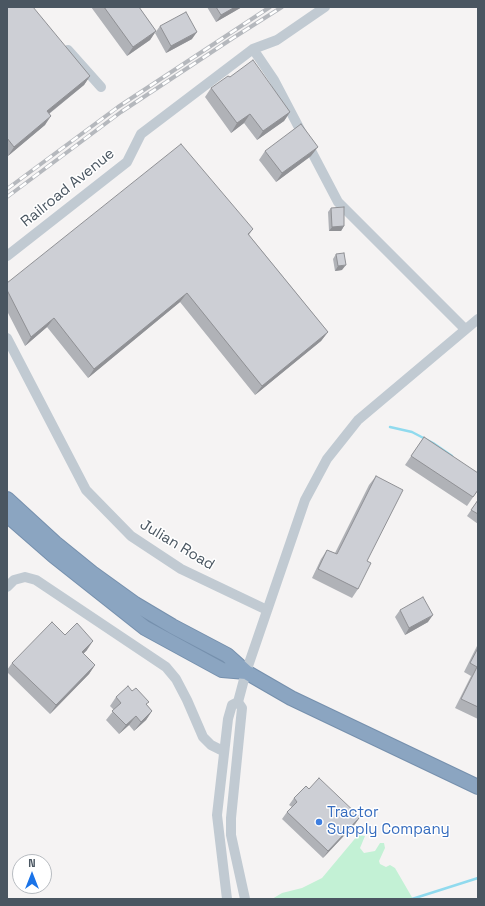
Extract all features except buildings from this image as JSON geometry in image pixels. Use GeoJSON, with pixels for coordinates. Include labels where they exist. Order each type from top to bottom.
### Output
{"type":"FeatureCollection","features":[{"type":"Feature","properties":{"kind":"highway"},"geometry":{"type":"LineString","coordinates":[[7,499],[55,543],[92,573],[135,604],[172,626],[227,655],[246,672],[291,698],[478,787]]}},
{"type":"Feature","properties":{"kind":"highway"},"geometry":{"type":"LineString","coordinates":[[7,515],[54,556],[145,628],[222,670],[246,672]]}},
{"type":"Feature","properties":{"kind":"street","name":"Railroad Avenue"},"geometry":{"type":"LineString","coordinates":[[7,256],[127,162],[141,134],[253,49],[277,40],[325,7]]}},
{"type":"Feature","properties":{"kind":"street"},"geometry":{"type":"LineString","coordinates":[[60,41],[100,87]]}},
{"type":"Feature","properties":{"kind":"street"},"geometry":{"type":"LineString","coordinates":[[253,49],[274,80],[338,202],[465,329]]}},
{"type":"Feature","properties":{"kind":"street"},"geometry":{"type":"LineString","coordinates":[[226,899],[217,815],[223,751],[228,719],[232,705],[238,702],[246,672],[305,500],[327,459],[358,420],[478,318]]}},
{"type":"Feature","properties":{"kind":"street","name":"Julian Road"},"geometry":{"type":"LineString","coordinates":[[7,338],[86,490],[131,536],[181,569],[267,610]]}},
{"type":"Feature","properties":{"kind":"street"},"geometry":{"type":"LineString","coordinates":[[7,587],[14,580],[25,577],[36,580],[166,667],[176,679],[203,737],[211,745],[223,751]]}},
{"type":"Feature","properties":{"kind":"street"},"geometry":{"type":"LineString","coordinates":[[238,702],[242,708],[231,818],[231,835],[245,899]]}},
{"type":"Feature","properties":{"kind":"green space"},"geometry":{"type":"Polygon","coordinates":[[[358,835],[365,836],[360,848],[364,853],[375,851],[380,843],[384,843],[385,848],[379,861],[380,864],[386,867],[390,865],[395,868],[413,899],[272,899],[282,893],[302,888],[322,878],[358,835]]]}},
{"type":"Feature","properties":{"kind":"waterway"},"geometry":{"type":"LineString","coordinates":[[390,427],[412,432],[433,443],[452,456]]}},
{"type":"Feature","properties":{"kind":"waterway"},"geometry":{"type":"LineString","coordinates":[[412,899],[478,878]]}},
{"type":"Feature","properties":{"kind":"railway"},"geometry":{"type":"LineString","coordinates":[[7,189],[118,107],[270,7]]}},
{"type":"Feature","properties":{"kind":"railway"},"geometry":{"type":"LineString","coordinates":[[7,197],[121,112],[282,7]]}},
{"type":"Feature","properties":{"kind":"place","name":"Tractor Supply Company"},"geometry":{"type":"Point","coordinates":[319,822]}}]}
